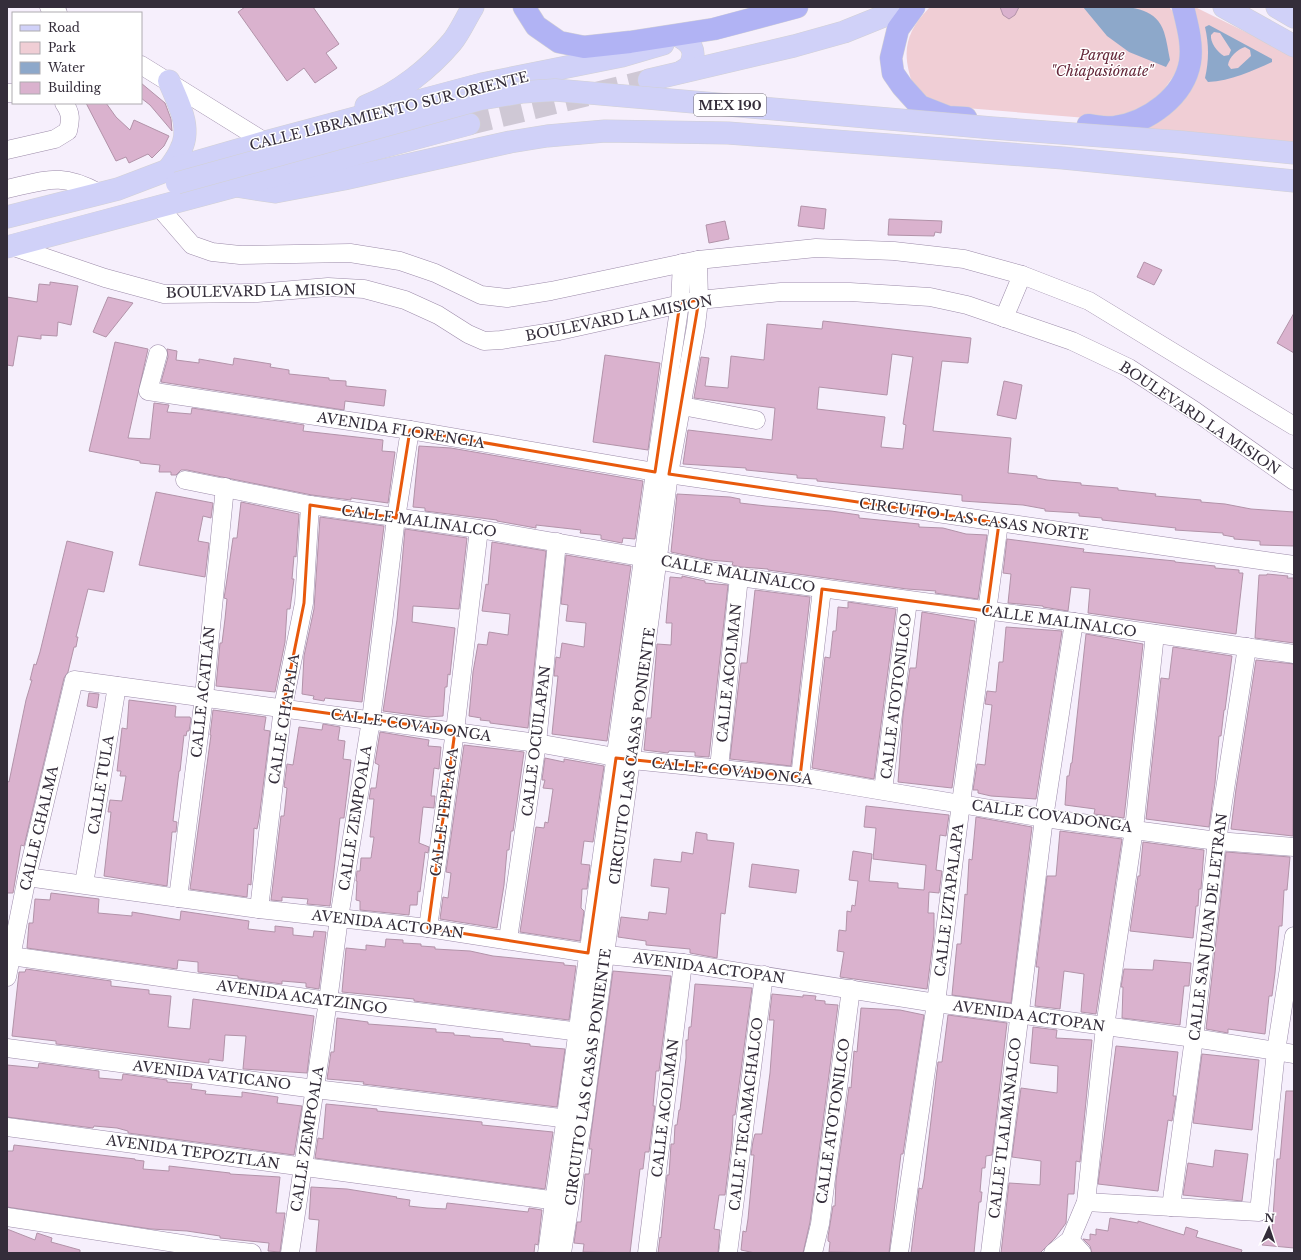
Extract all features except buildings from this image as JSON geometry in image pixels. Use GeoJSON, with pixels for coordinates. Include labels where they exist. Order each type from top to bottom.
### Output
{"type":"FeatureCollection","features":[{"type":"Feature","properties":{"kind":"highway"},"geometry":{"type":"LineString","coordinates":[[524,7],[536,26],[559,42],[584,47],[630,42],[714,29]]}},
{"type":"Feature","properties":{"kind":"highway","name":"CALLE LIBRAMIENTO SUR ORIENTE"},"geometry":{"type":"LineString","coordinates":[[714,29],[797,7]]}},
{"type":"Feature","properties":{"kind":"highway"},"geometry":{"type":"LineString","coordinates":[[914,7],[898,29],[891,58],[893,73],[902,86],[920,106],[948,116],[1114,127],[1143,120],[1165,105],[1183,82],[1190,62],[1190,39],[1183,7]]}},
{"type":"Feature","properties":{"kind":"main road"},"geometry":{"type":"LineString","coordinates":[[303,132],[380,101],[420,74],[453,41],[473,7]]}},
{"type":"Feature","properties":{"kind":"main road"},"geometry":{"type":"LineString","coordinates":[[649,80],[837,34],[906,7]]}},
{"type":"Feature","properties":{"kind":"main road"},"geometry":{"type":"LineString","coordinates":[[1224,7],[1294,46]]}},
{"type":"Feature","properties":{"kind":"main road"},"geometry":{"type":"LineString","coordinates":[[1277,7],[1294,17]]}},
{"type":"Feature","properties":{"kind":"main road","name":"CALLE LIBRAMIENTO SUR ORIENTE"},"geometry":{"type":"LineString","coordinates":[[172,176],[265,142],[482,84],[622,56],[714,29]]}},
{"type":"Feature","properties":{"kind":"main road"},"geometry":{"type":"LineString","coordinates":[[681,72],[689,67],[693,54],[691,46],[682,38]]}},
{"type":"Feature","properties":{"kind":"main road"},"geometry":{"type":"LineString","coordinates":[[7,217],[172,176],[185,133],[184,117],[169,82]]}},
{"type":"Feature","properties":{"kind":"main road","name":"MEX 190"},"geometry":{"type":"LineString","coordinates":[[172,176],[481,99],[523,92],[555,90],[993,128],[1182,142],[1294,153]]}},
{"type":"Feature","properties":{"kind":"main road"},"geometry":{"type":"LineString","coordinates":[[9,247],[468,124]]}},
{"type":"Feature","properties":{"kind":"main road"},"geometry":{"type":"LineString","coordinates":[[236,186],[275,192],[344,179],[510,142],[547,136],[605,131],[728,133],[1063,158],[1294,182]]}},
{"type":"Feature","properties":{"kind":"street"},"geometry":{"type":"LineString","coordinates":[[142,66],[265,142]]}},
{"type":"Feature","properties":{"kind":"street"},"geometry":{"type":"LineString","coordinates":[[7,150],[55,139],[68,131],[71,118],[65,104]]}},
{"type":"Feature","properties":{"kind":"street"},"geometry":{"type":"LineString","coordinates":[[9,183],[52,178],[80,183],[109,191]]}},
{"type":"Feature","properties":{"kind":"street"},"geometry":{"type":"LineString","coordinates":[[159,207],[192,245],[212,252],[240,255],[350,253],[400,261],[435,273],[481,295],[507,298],[552,291],[690,261],[816,248],[894,251],[964,260],[1022,275],[1089,301],[1294,426]]}},
{"type":"Feature","properties":{"kind":"street","name":"BOULEVARD LA MISION"},"geometry":{"type":"LineString","coordinates":[[9,247],[105,278],[164,294],[257,293],[328,287],[364,289],[405,300],[438,315],[468,334],[484,341],[501,340],[559,331],[699,300],[781,292],[850,292],[930,297],[967,305],[1072,341],[1128,368],[1195,411],[1294,481]]}},
{"type":"Feature","properties":{"kind":"street","name":"CIRCUITO LAS CASAS PONIENTE"},"geometry":{"type":"LineString","coordinates":[[662,473],[682,406],[699,300],[690,261]]}},
{"type":"Feature","properties":{"kind":"street","name":"CIRCUITO LAS CASAS PONIENTE"},"geometry":{"type":"LineString","coordinates":[[546,1253],[562,1202],[575,1119],[662,473],[680,303],[690,261]]}},
{"type":"Feature","properties":{"kind":"street"},"geometry":{"type":"LineString","coordinates":[[1004,318],[1022,275]]}},
{"type":"Feature","properties":{"kind":"street","name":"AVENIDA FLORENCIA"},"geometry":{"type":"LineString","coordinates":[[158,354],[148,391],[410,430],[662,473]]}},
{"type":"Feature","properties":{"kind":"street"},"geometry":{"type":"LineString","coordinates":[[682,406],[756,420]]}},
{"type":"Feature","properties":{"kind":"street","name":"CALLE ZEMPOALA"},"geometry":{"type":"LineString","coordinates":[[290,1253],[304,1168],[339,918],[371,720],[396,518],[410,430]]}},
{"type":"Feature","properties":{"kind":"street","name":"CIRCUITO LAS CASAS NORTE"},"geometry":{"type":"LineString","coordinates":[[662,473],[1294,565]]}},
{"type":"Feature","properties":{"kind":"street","name":"CALLE MALINALCO"},"geometry":{"type":"LineString","coordinates":[[185,480],[225,487],[310,506],[479,529],[650,559],[739,577],[908,601],[1074,622],[1294,654]]}},
{"type":"Feature","properties":{"kind":"street","name":"CALLE ACATLÁN"},"geometry":{"type":"LineString","coordinates":[[178,898],[204,697],[225,487]]}},
{"type":"Feature","properties":{"kind":"street","name":"CALLE CHAPALA"},"geometry":{"type":"LineString","coordinates":[[259,909],[283,707],[304,602],[310,506]]}},
{"type":"Feature","properties":{"kind":"street","name":"CALLE IZTAPALAPA"},"geometry":{"type":"LineString","coordinates":[[898,1253],[936,1003],[961,803],[999,523]]}},
{"type":"Feature","properties":{"kind":"street","name":"CALLE TEPEACA"},"geometry":{"type":"LineString","coordinates":[[428,928],[455,731],[479,529]]}},
{"type":"Feature","properties":{"kind":"street","name":"CALLE OCUILAPAN"},"geometry":{"type":"LineString","coordinates":[[508,939],[537,743],[557,542]]}},
{"type":"Feature","properties":{"kind":"street","name":"CALLE ACOLMAN"},"geometry":{"type":"LineString","coordinates":[[719,768],[739,577]]}},
{"type":"Feature","properties":{"kind":"street"},"geometry":{"type":"LineString","coordinates":[[800,777],[822,589]]}},
{"type":"Feature","properties":{"kind":"street","name":"CALLE ATOTONILCO"},"geometry":{"type":"LineString","coordinates":[[883,790],[908,601]]}},
{"type":"Feature","properties":{"kind":"street","name":"CALLE TLALMANALCO"},"geometry":{"type":"LineString","coordinates":[[990,1253],[1044,818],[1074,622]]}},
{"type":"Feature","properties":{"kind":"street"},"geometry":{"type":"LineString","coordinates":[[1053,1253],[1076,1247],[1086,1202],[1105,1027],[1134,829],[1155,634]]}},
{"type":"Feature","properties":{"kind":"street","name":"CALLE SAN JUAN DE LETRAN"},"geometry":{"type":"LineString","coordinates":[[1171,1207],[1194,1038],[1217,841],[1247,647]]}},
{"type":"Feature","properties":{"kind":"street","name":"CALLE COVADONGA"},"geometry":{"type":"LineString","coordinates":[[74,680],[455,731],[537,743],[624,759],[800,777],[1044,818],[1217,841],[1294,847]]}},
{"type":"Feature","properties":{"kind":"street","name":"CALLE CHALMA"},"geometry":{"type":"LineString","coordinates":[[7,977],[27,877],[74,680]]}},
{"type":"Feature","properties":{"kind":"street","name":"CALLE TULA"},"geometry":{"type":"LineString","coordinates":[[84,884],[117,686]]}},
{"type":"Feature","properties":{"kind":"street","name":"AVENIDA ACTOPAN"},"geometry":{"type":"LineString","coordinates":[[27,877],[259,909],[428,928],[597,953],[683,963],[936,1003],[1194,1038],[1294,1054]]}},
{"type":"Feature","properties":{"kind":"street"},"geometry":{"type":"LineString","coordinates":[[1086,1202],[1259,1212],[1276,1051],[1294,936]]}},
{"type":"Feature","properties":{"kind":"street","name":"AVENIDA ACATZINGO"},"geometry":{"type":"LineString","coordinates":[[11,956],[328,1001],[586,1033]]}},
{"type":"Feature","properties":{"kind":"street","name":"CALLE ACOLMAN"},"geometry":{"type":"LineString","coordinates":[[647,1253],[683,963]]}},
{"type":"Feature","properties":{"kind":"street","name":"CALLE TECAMACHALCO"},"geometry":{"type":"LineString","coordinates":[[728,1253],[764,975]]}},
{"type":"Feature","properties":{"kind":"street","name":"CALLE ATOTONILCO"},"geometry":{"type":"LineString","coordinates":[[813,1253],[820,1224],[851,989]]}},
{"type":"Feature","properties":{"kind":"street","name":"AVENIDA VATICANO"},"geometry":{"type":"LineString","coordinates":[[7,1048],[315,1088],[575,1119]]}},
{"type":"Feature","properties":{"kind":"street","name":"AVENIDA TEPOZTLÁN"},"geometry":{"type":"LineString","coordinates":[[7,1127],[562,1202]]}},
{"type":"Feature","properties":{"kind":"street","name":"CIRCUITO LAS CASAS PONIENTE"},"geometry":{"type":"LineString","coordinates":[[562,1202],[562,1253]]}},
{"type":"Feature","properties":{"kind":"street"},"geometry":{"type":"LineString","coordinates":[[7,1217],[207,1251],[252,1253]]}},
{"type":"Feature","properties":{"kind":"highlighted area"},"geometry":{"type":"Polygon","coordinates":[[[699,300],[669,474],[999,523],[987,611],[822,589],[800,777],[616,758],[588,953],[428,928],[455,731],[283,707],[304,603],[310,505],[396,518],[410,430],[655,472],[680,303],[699,300]]]}},
{"type":"Feature","properties":{"kind":"green space","name":"Parque \"Chiapasiónate\""},"geometry":{"type":"Polygon","coordinates":[[[930,7],[1169,7],[1175,14],[1181,50],[1179,68],[1153,105],[1111,120],[941,106],[915,91],[908,67],[907,46],[910,37],[914,27],[930,7]]]}},
{"type":"Feature","properties":{"kind":"green space","name":"Parque \"Chiapasiónate\""},"geometry":{"type":"Polygon","coordinates":[[[1189,7],[1195,7],[1294,56],[1294,145],[1139,131],[1175,109],[1189,7]]]}},
{"type":"Feature","properties":{"kind":"water"},"geometry":{"type":"Polygon","coordinates":[[[1118,6],[1141,10],[1151,15],[1159,22],[1165,35],[1170,60],[1166,67],[1129,52],[1107,36],[1083,7],[1118,6]]]}},
{"type":"Feature","properties":{"kind":"water"},"geometry":{"type":"Polygon","coordinates":[[[1209,25],[1272,59],[1272,62],[1233,78],[1208,82],[1205,78],[1208,52],[1205,27],[1209,25]],[[1214,32],[1211,35],[1211,38],[1214,47],[1224,56],[1229,55],[1231,50],[1220,33],[1214,32]],[[1245,47],[1237,51],[1230,59],[1228,65],[1231,69],[1238,68],[1251,56],[1250,50],[1245,47]]]}},
{"type":"Feature","properties":{"kind":"tunnel"},"geometry":{"type":"LineString","coordinates":[[469,124],[649,80]]}}]}
